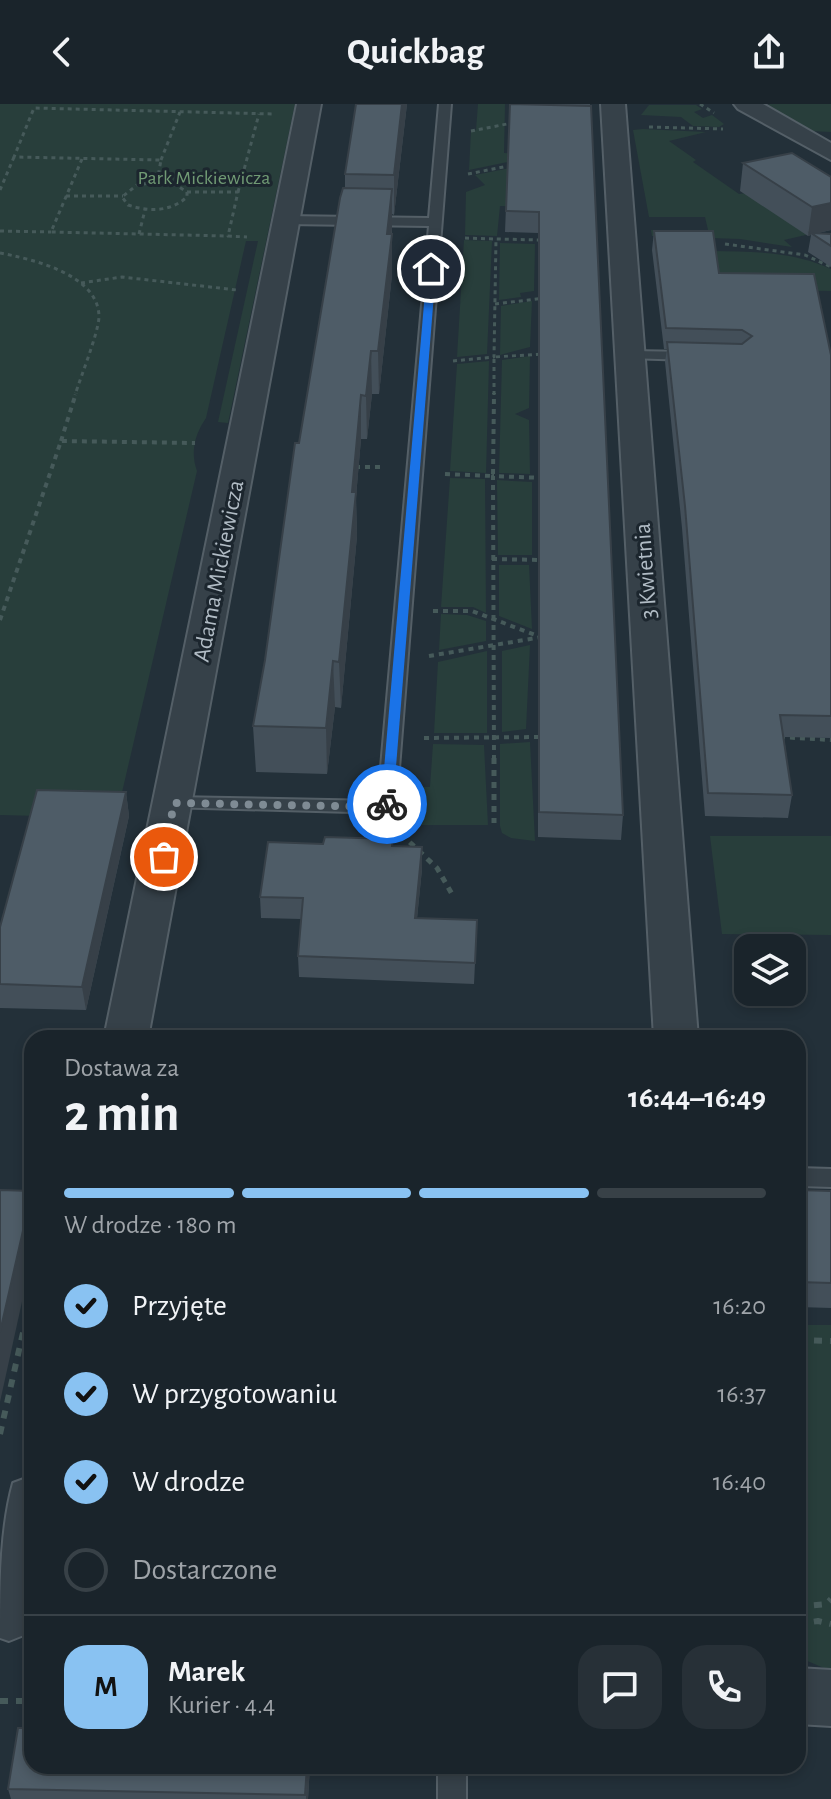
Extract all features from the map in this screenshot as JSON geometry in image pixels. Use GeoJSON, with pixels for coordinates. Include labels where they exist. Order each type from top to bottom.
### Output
{"type":"FeatureCollection","features":[{"type":"Feature","properties":{"kind":"street"},"geometry":{"type":"LineString","coordinates":[[746,104],[826,145]]}},
{"type":"Feature","properties":{"kind":"street","name":"Adama Mickiewicza"},"geometry":{"type":"LineString","coordinates":[[128,1030],[285,220],[295,109]]}},
{"type":"Feature","properties":{"kind":"street","name":"3 Kwietnia"},"geometry":{"type":"LineString","coordinates":[[616,118],[675,1030]]}},
{"type":"Feature","properties":{"kind":"street"},"geometry":{"type":"LineString","coordinates":[[10,1618],[24,1543]]}},
{"type":"Feature","properties":{"kind":"street"},"geometry":{"type":"LineString","coordinates":[[806,1696],[831,1698]]}},
{"type":"Feature","properties":{"kind":"lane"},"geometry":{"type":"LineString","coordinates":[[174,803],[387,807],[445,104]]}},
{"type":"Feature","properties":{"kind":"lane"},"geometry":{"type":"LineString","coordinates":[[285,220],[435,222]]}},
{"type":"Feature","properties":{"kind":"lane"},"geometry":{"type":"LineString","coordinates":[[631,355],[713,356]]}},
{"type":"Feature","properties":{"kind":"lane"},"geometry":{"type":"LineString","coordinates":[[806,1177],[831,1178]]}},
{"type":"Feature","properties":{"kind":"lane"},"geometry":{"type":"LineString","coordinates":[[452,1774],[452,1799]]}},
{"type":"Feature","properties":{"kind":"path"},"geometry":{"type":"LineString","coordinates":[[700,104],[721,117]]}},
{"type":"Feature","properties":{"kind":"path"},"geometry":{"type":"LineString","coordinates":[[0,190],[34,106],[259,114],[295,109]]}},
{"type":"Feature","properties":{"kind":"path"},"geometry":{"type":"LineString","coordinates":[[157,182],[161,160],[180,112]]}},
{"type":"Feature","properties":{"kind":"path"},"geometry":{"type":"LineString","coordinates":[[228,236],[259,114]]}},
{"type":"Feature","properties":{"kind":"path"},"geometry":{"type":"LineString","coordinates":[[616,118],[726,129]]}},
{"type":"Feature","properties":{"kind":"path"},"geometry":{"type":"LineString","coordinates":[[471,131],[517,122]]}},
{"type":"Feature","properties":{"kind":"path"},"geometry":{"type":"LineString","coordinates":[[14,157],[161,160]]}},
{"type":"Feature","properties":{"kind":"path"},"geometry":{"type":"LineString","coordinates":[[51,232],[82,159]]}},
{"type":"Feature","properties":{"kind":"path"},"geometry":{"type":"LineString","coordinates":[[439,179],[523,163]]}},
{"type":"Feature","properties":{"kind":"path"},"geometry":{"type":"LineString","coordinates":[[66,196],[123,196],[137,185],[157,182],[176,185],[187,192],[238,192]]}},
{"type":"Feature","properties":{"kind":"path"},"geometry":{"type":"LineString","coordinates":[[123,196],[128,205],[145,210],[177,206],[184,202],[187,192]]}},
{"type":"Feature","properties":{"kind":"path"},"geometry":{"type":"LineString","coordinates":[[139,234],[145,210]]}},
{"type":"Feature","properties":{"kind":"path"},"geometry":{"type":"LineString","coordinates":[[0,231],[253,237]]}},
{"type":"Feature","properties":{"kind":"path"},"geometry":{"type":"LineString","coordinates":[[494,823],[492,559],[496,239],[556,241]]}},
{"type":"Feature","properties":{"kind":"path"},"geometry":{"type":"LineString","coordinates":[[725,244],[805,255],[831,267]]}},
{"type":"Feature","properties":{"kind":"path"},"geometry":{"type":"LineString","coordinates":[[0,253],[41,263],[81,283],[89,290],[99,316],[61,441],[0,620]]}},
{"type":"Feature","properties":{"kind":"path"},"geometry":{"type":"LineString","coordinates":[[81,283],[122,277],[242,290]]}},
{"type":"Feature","properties":{"kind":"path"},"geometry":{"type":"LineString","coordinates":[[495,304],[527,298],[558,298]]}},
{"type":"Feature","properties":{"kind":"path"},"geometry":{"type":"LineString","coordinates":[[494,357],[544,354]]}},
{"type":"Feature","properties":{"kind":"path"},"geometry":{"type":"LineString","coordinates":[[61,441],[195,443]]}},
{"type":"Feature","properties":{"kind":"path"},"geometry":{"type":"LineString","coordinates":[[342,467],[415,468]]}},
{"type":"Feature","properties":{"kind":"path"},"geometry":{"type":"LineString","coordinates":[[450,474],[552,478]]}},
{"type":"Feature","properties":{"kind":"path"},"geometry":{"type":"LineString","coordinates":[[492,559],[555,560]]}},
{"type":"Feature","properties":{"kind":"path"},"geometry":{"type":"LineString","coordinates":[[441,611],[472,611],[539,637]]}},
{"type":"Feature","properties":{"kind":"path"},"geometry":{"type":"LineString","coordinates":[[438,656],[553,637]]}},
{"type":"Feature","properties":{"kind":"path"},"geometry":{"type":"LineString","coordinates":[[433,738],[553,737]]}},
{"type":"Feature","properties":{"kind":"path"},"geometry":{"type":"LineString","coordinates":[[778,737],[831,740]]}},
{"type":"Feature","properties":{"kind":"path"},"geometry":{"type":"LineString","coordinates":[[371,806],[437,868],[452,894]]}},
{"type":"Feature","properties":{"kind":"path"},"geometry":{"type":"LineString","coordinates":[[0,1434],[24,1328]]}},
{"type":"Feature","properties":{"kind":"path"},"geometry":{"type":"LineString","coordinates":[[806,1340],[831,1341]]}},
{"type":"Feature","properties":{"kind":"path"},"geometry":{"type":"LineString","coordinates":[[806,1606],[826,1604],[831,1599]]}},
{"type":"Feature","properties":{"kind":"path"},"geometry":{"type":"LineString","coordinates":[[806,1623],[831,1624]]}},
{"type":"Feature","properties":{"kind":"path"},"geometry":{"type":"LineString","coordinates":[[0,1701],[24,1701]]}},
{"type":"Feature","properties":{"kind":"green space","name":"Park Mickiewicza"},"geometry":{"type":"Polygon","coordinates":[[[0,104],[295,104],[228,423],[218,422],[258,241],[246,241],[206,418],[195,443],[197,471],[116,818],[0,815],[0,104]]]}},
{"type":"Feature","properties":{"kind":"green space"},"geometry":{"type":"Polygon","coordinates":[[[478,104],[505,104],[504,153],[547,154],[469,170],[471,131],[476,130],[478,104]]]}},
{"type":"Feature","properties":{"kind":"green space"},"geometry":{"type":"Polygon","coordinates":[[[770,104],[831,104],[831,132],[810,131],[772,111],[770,104]]]}},
{"type":"Feature","properties":{"kind":"green space"},"geometry":{"type":"Polygon","coordinates":[[[649,105],[696,105],[702,109],[694,112],[703,118],[712,115],[724,124],[719,127],[693,126],[681,117],[641,115],[649,105]]]}},
{"type":"Feature","properties":{"kind":"green space"},"geometry":{"type":"Polygon","coordinates":[[[633,130],[706,132],[669,141],[739,194],[747,193],[810,234],[784,240],[792,247],[740,239],[652,236],[651,230],[708,230],[705,217],[649,217],[633,130]]]}},
{"type":"Feature","properties":{"kind":"green space"},"geometry":{"type":"Polygon","coordinates":[[[550,160],[592,208],[500,206],[497,236],[465,235],[466,192],[485,185],[475,175],[550,160]]]}},
{"type":"Feature","properties":{"kind":"green space"},"geometry":{"type":"Polygon","coordinates":[[[464,240],[492,241],[487,354],[457,357],[464,240]]]}},
{"type":"Feature","properties":{"kind":"green space"},"geometry":{"type":"Polygon","coordinates":[[[500,243],[535,244],[534,291],[520,293],[521,297],[499,300],[500,243]]]}},
{"type":"Feature","properties":{"kind":"green space"},"geometry":{"type":"Polygon","coordinates":[[[711,251],[772,254],[816,263],[831,269],[831,291],[717,289],[711,251]]]}},
{"type":"Feature","properties":{"kind":"green space"},"geometry":{"type":"Polygon","coordinates":[[[532,301],[530,347],[500,355],[501,306],[532,301]]]}},
{"type":"Feature","properties":{"kind":"green space"},"geometry":{"type":"Polygon","coordinates":[[[530,356],[529,408],[515,414],[529,420],[530,474],[499,473],[502,360],[530,356]]]}},
{"type":"Feature","properties":{"kind":"green space"},"geometry":{"type":"Polygon","coordinates":[[[489,361],[486,473],[450,471],[457,364],[489,361]]]}},
{"type":"Feature","properties":{"kind":"green space"},"geometry":{"type":"Polygon","coordinates":[[[450,478],[485,479],[486,613],[473,607],[441,607],[450,478]]]}},
{"type":"Feature","properties":{"kind":"green space"},"geometry":{"type":"Polygon","coordinates":[[[497,480],[532,482],[532,555],[498,555],[497,480]]]}},
{"type":"Feature","properties":{"kind":"green space"},"geometry":{"type":"Polygon","coordinates":[[[499,565],[529,565],[532,629],[499,616],[499,565]]]}},
{"type":"Feature","properties":{"kind":"green space"},"geometry":{"type":"Polygon","coordinates":[[[441,614],[467,615],[486,621],[486,641],[439,650],[441,614]]]}},
{"type":"Feature","properties":{"kind":"green space"},"geometry":{"type":"Polygon","coordinates":[[[530,645],[526,729],[502,732],[502,651],[530,645]]]}},
{"type":"Feature","properties":{"kind":"green space"},"geometry":{"type":"Polygon","coordinates":[[[487,651],[487,733],[434,733],[438,662],[487,651]]]}},
{"type":"Feature","properties":{"kind":"green space"},"geometry":{"type":"Polygon","coordinates":[[[530,742],[535,841],[511,838],[502,833],[500,826],[500,744],[530,742]]]}},
{"type":"Feature","properties":{"kind":"green space"},"geometry":{"type":"Polygon","coordinates":[[[433,744],[484,745],[488,825],[400,825],[408,818],[409,787],[430,787],[433,744]]]}},
{"type":"Feature","properties":{"kind":"green space"},"geometry":{"type":"Polygon","coordinates":[[[710,836],[831,836],[831,935],[722,934],[710,836]]]}},
{"type":"Feature","properties":{"kind":"green space"},"geometry":{"type":"Polygon","coordinates":[[[806,1325],[831,1325],[831,1671],[806,1660],[806,1325]]]}},
{"type":"Feature","properties":{"kind":"building"},"geometry":{"type":"Polygon","coordinates":[[[356,104],[402,104],[394,175],[345,174],[356,104]]]}},
{"type":"Feature","properties":{"kind":"building"},"geometry":{"type":"Polygon","coordinates":[[[510,104],[591,106],[623,815],[539,812],[539,212],[506,211],[510,104]]]}},
{"type":"Feature","properties":{"kind":"building"},"geometry":{"type":"Polygon","coordinates":[[[792,153],[831,177],[831,203],[812,207],[743,163],[792,153]]]}},
{"type":"Feature","properties":{"kind":"building"},"geometry":{"type":"Polygon","coordinates":[[[343,188],[392,189],[387,234],[392,234],[378,351],[371,351],[366,396],[361,395],[352,492],[356,492],[339,662],[333,661],[326,728],[253,726],[295,443],[299,443],[343,188]]]}},
{"type":"Feature","properties":{"kind":"building"},"geometry":{"type":"Polygon","coordinates":[[[654,231],[713,231],[719,273],[814,274],[831,355],[831,716],[780,715],[792,795],[708,793],[685,506],[667,342],[742,344],[752,336],[742,330],[666,328],[654,231]]]}},
{"type":"Feature","properties":{"kind":"building"},"geometry":{"type":"Polygon","coordinates":[[[811,233],[831,234],[831,246],[811,233]]]}},
{"type":"Feature","properties":{"kind":"building"},"geometry":{"type":"Polygon","coordinates":[[[37,790],[126,792],[82,987],[0,984],[0,927],[37,790]]]}},
{"type":"Feature","properties":{"kind":"building"},"geometry":{"type":"Polygon","coordinates":[[[325,837],[393,839],[392,846],[422,847],[415,918],[477,920],[475,963],[298,956],[303,898],[260,897],[268,842],[323,844],[325,837]]]}},
{"type":"Feature","properties":{"kind":"building"},"geometry":{"type":"Polygon","coordinates":[[[0,1190],[24,1191],[24,1226],[0,1332],[0,1190]]]}},
{"type":"Feature","properties":{"kind":"building"},"geometry":{"type":"Polygon","coordinates":[[[806,1190],[831,1191],[831,1283],[806,1282],[806,1190]]]}},
{"type":"Feature","properties":{"kind":"building"},"geometry":{"type":"Polygon","coordinates":[[[18,1728],[24,1728],[24,1774],[306,1774],[305,1795],[8,1789],[18,1728]]]}},
{"type":"Feature","properties":{"kind":"way so far"},"geometry":{"type":"LineString","coordinates":[[164,857],[174,803],[387,807],[387,804]]}},
{"type":"Feature","properties":{"kind":"route"},"geometry":{"type":"LineString","coordinates":[[387,804],[431,269]]}}]}
